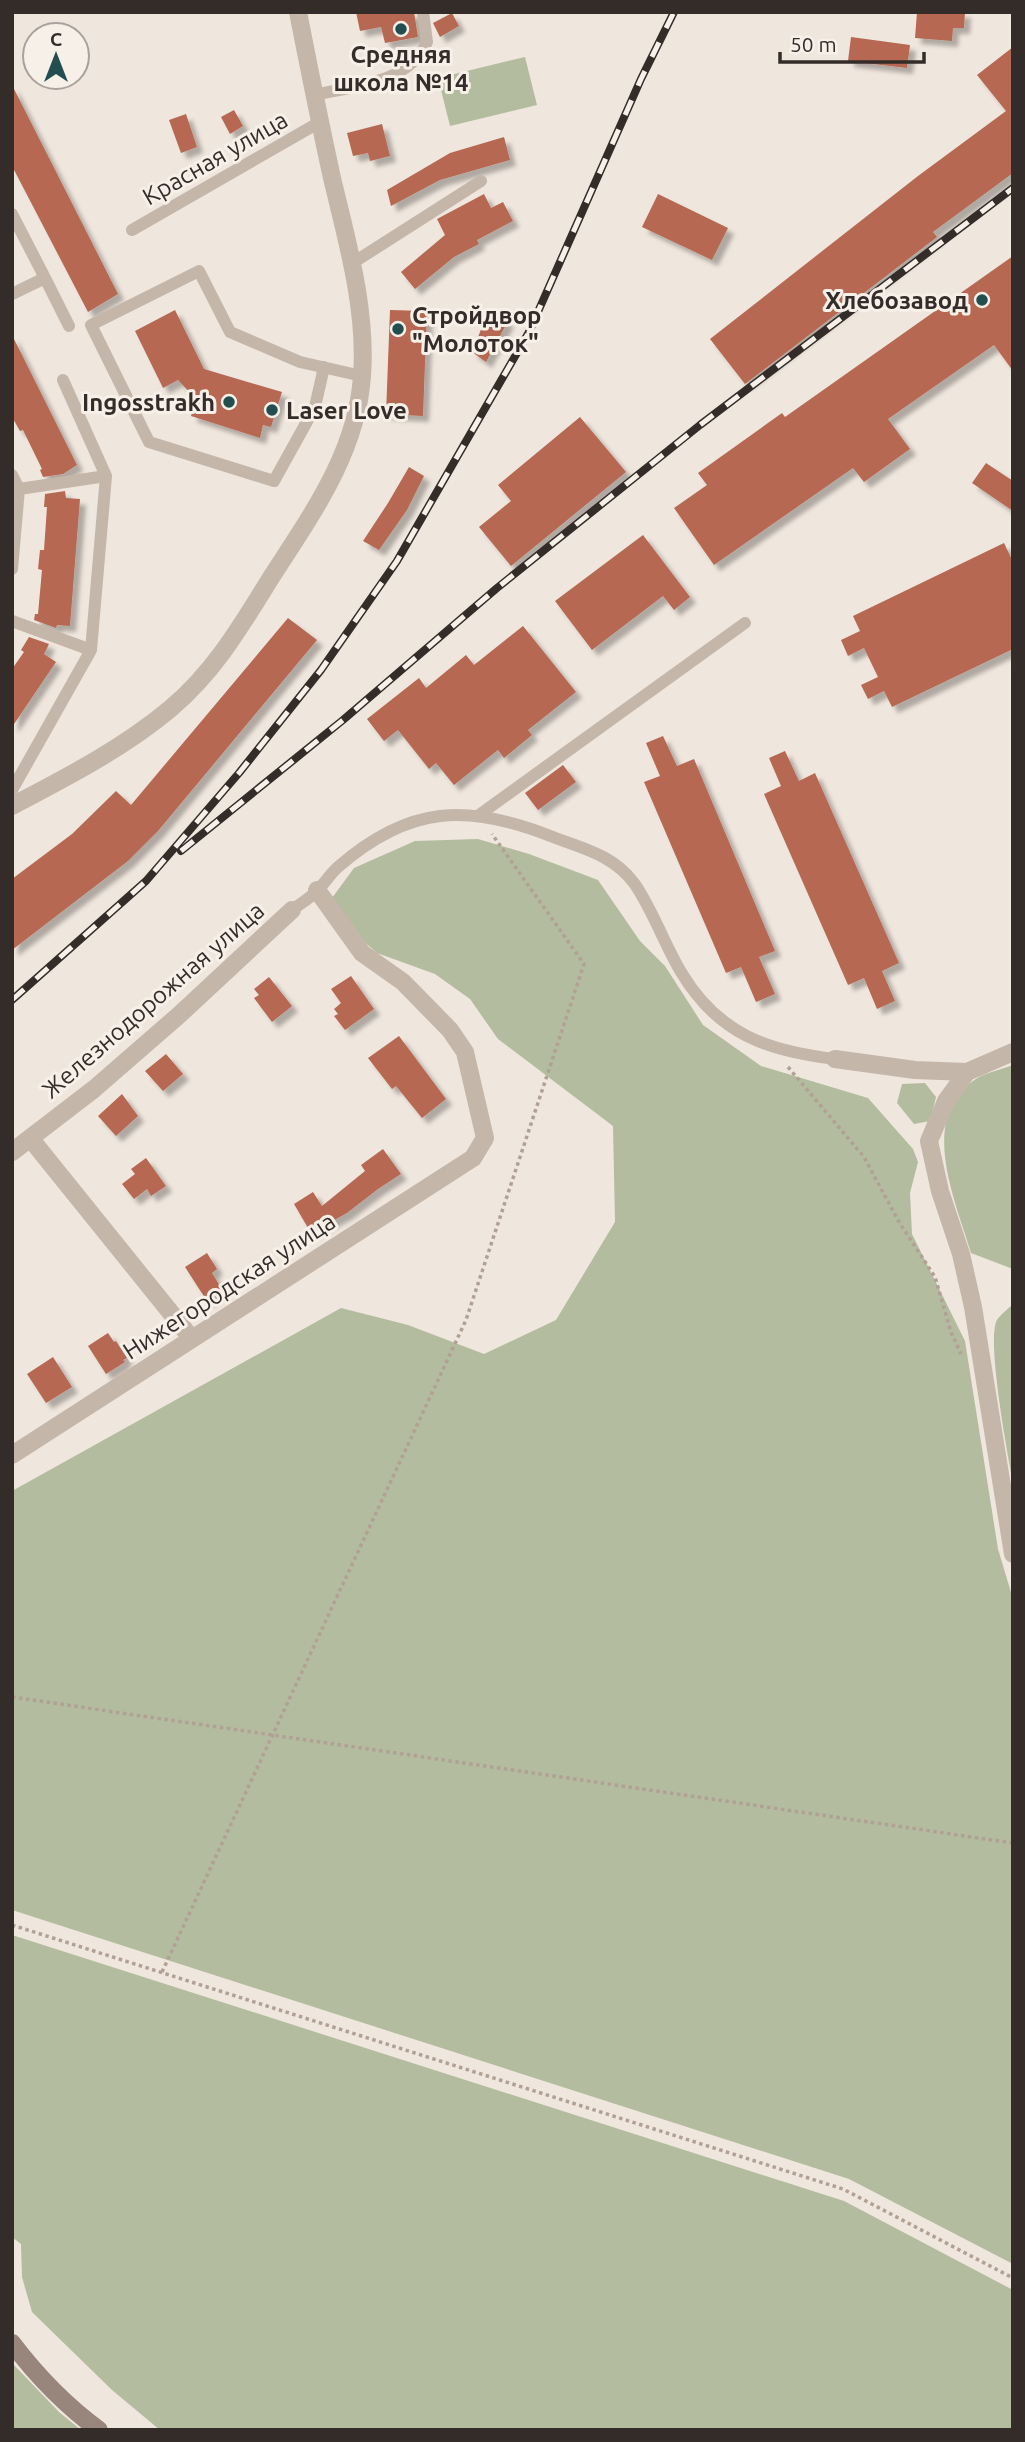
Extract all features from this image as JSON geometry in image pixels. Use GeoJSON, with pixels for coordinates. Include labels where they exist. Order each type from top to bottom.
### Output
{"type":"FeatureCollection","features":[{"type":"Feature","properties":{"kind":"main road"},"geometry":{"type":"LineString","coordinates":[[12,2343],[30,2368],[99,2430]]}},
{"type":"Feature","properties":{"kind":"street"},"geometry":{"type":"LineString","coordinates":[[12,806],[134,737],[169,710],[211,670],[328,486],[351,433],[362,376],[362,341],[351,264],[298,12]]}},
{"type":"Feature","properties":{"kind":"street","name":"Нижегородская улица"},"geometry":{"type":"LineString","coordinates":[[12,1455],[473,1158],[485,1138],[466,1052],[450,1030],[403,982],[362,953],[317,890]]}},
{"type":"Feature","properties":{"kind":"street","name":"Железнодорожная улица"},"geometry":{"type":"LineString","coordinates":[[12,1152],[94,1089],[178,1016],[292,910]]}},
{"type":"Feature","properties":{"kind":"street"},"geometry":{"type":"LineString","coordinates":[[835,1059],[915,1070],[967,1072],[1013,1052]]}},
{"type":"Feature","properties":{"kind":"street"},"geometry":{"type":"LineString","coordinates":[[967,1072],[946,1101],[929,1141],[940,1191],[961,1254],[973,1307],[1013,1554]]}},
{"type":"Feature","properties":{"kind":"street"},"geometry":{"type":"LineString","coordinates":[[30,1139],[192,1339]]}},
{"type":"Feature","properties":{"kind":"lane"},"geometry":{"type":"LineString","coordinates":[[314,95],[390,78],[409,65],[424,51],[427,42],[423,12]]}},
{"type":"Feature","properties":{"kind":"lane","name":"Красная улица"},"geometry":{"type":"LineString","coordinates":[[132,230],[320,122]]}},
{"type":"Feature","properties":{"kind":"lane"},"geometry":{"type":"LineString","coordinates":[[351,264],[481,181]]}},
{"type":"Feature","properties":{"kind":"lane"},"geometry":{"type":"LineString","coordinates":[[12,214],[69,326]]}},
{"type":"Feature","properties":{"kind":"lane"},"geometry":{"type":"LineString","coordinates":[[324,368],[315,407],[274,481],[149,442],[91,326],[199,271],[230,332],[300,362],[362,376]]}},
{"type":"Feature","properties":{"kind":"lane"},"geometry":{"type":"LineString","coordinates":[[12,294],[45,278]]}},
{"type":"Feature","properties":{"kind":"lane"},"geometry":{"type":"LineString","coordinates":[[12,790],[91,650],[106,476],[63,380]]}},
{"type":"Feature","properties":{"kind":"lane"},"geometry":{"type":"LineString","coordinates":[[12,475],[19,489],[12,569]]}},
{"type":"Feature","properties":{"kind":"lane"},"geometry":{"type":"LineString","coordinates":[[19,489],[106,476]]}},
{"type":"Feature","properties":{"kind":"lane"},"geometry":{"type":"LineString","coordinates":[[12,621],[91,650]]}},
{"type":"Feature","properties":{"kind":"lane"},"geometry":{"type":"LineString","coordinates":[[479,815],[745,623]]}},
{"type":"Feature","properties":{"kind":"lane"},"geometry":{"type":"LineString","coordinates":[[292,910],[359,850],[401,825],[454,813],[479,815],[537,830],[614,862],[634,884],[681,972],[702,1004],[736,1030],[773,1049],[835,1059]]}},
{"type":"Feature","properties":{"kind":"path"},"geometry":{"type":"LineString","coordinates":[[162,1972],[466,1320],[584,964],[479,815]]}},
{"type":"Feature","properties":{"kind":"path"},"geometry":{"type":"LineString","coordinates":[[773,1049],[864,1157],[899,1222],[935,1277],[951,1332],[962,1354]]}},
{"type":"Feature","properties":{"kind":"path"},"geometry":{"type":"LineString","coordinates":[[12,1697],[1013,1843]]}},
{"type":"Feature","properties":{"kind":"path"},"geometry":{"type":"LineString","coordinates":[[12,1925],[843,2189],[1013,2278]]}},
{"type":"Feature","properties":{"kind":"green space"},"geometry":{"type":"Polygon","coordinates":[[[525,57],[537,105],[450,126],[438,78],[525,57]]]}},
{"type":"Feature","properties":{"kind":"green space"},"geometry":{"type":"Polygon","coordinates":[[[478,839],[529,854],[598,880],[640,941],[665,966],[703,1025],[761,1066],[868,1098],[913,1149],[918,1162],[910,1193],[912,1234],[965,1341],[998,1549],[1013,1599],[1013,2264],[849,2179],[12,1910],[12,1491],[341,1308],[408,1325],[484,1354],[556,1320],[615,1222],[613,1126],[498,1039],[470,999],[435,974],[377,953],[351,930],[332,898],[354,868],[415,841],[478,839]]]}},
{"type":"Feature","properties":{"kind":"green space"},"geometry":{"type":"Polygon","coordinates":[[[1013,1065],[1013,1269],[971,1253],[951,1186],[944,1139],[947,1117],[957,1097],[977,1078],[1013,1065]]]}},
{"type":"Feature","properties":{"kind":"green space"},"geometry":{"type":"Polygon","coordinates":[[[925,1083],[936,1097],[930,1121],[914,1124],[897,1103],[902,1084],[925,1083]]]}},
{"type":"Feature","properties":{"kind":"green space"},"geometry":{"type":"Polygon","coordinates":[[[1013,1304],[1013,1483],[999,1399],[994,1331],[997,1320],[1013,1304]]]}},
{"type":"Feature","properties":{"kind":"green space"},"geometry":{"type":"Polygon","coordinates":[[[12,1935],[844,2201],[1013,2290],[1013,2430],[160,2430],[112,2390],[32,2312],[22,2277],[21,2244],[12,2237],[12,1935]]]}},
{"type":"Feature","properties":{"kind":"green space"},"geometry":{"type":"Polygon","coordinates":[[[12,2363],[59,2412],[81,2430],[12,2430],[12,2363]]]}},
{"type":"Feature","properties":{"kind":"building","name":"Средняя школа №14"},"geometry":{"type":"Polygon","coordinates":[[[356,12],[414,12],[418,37],[385,43],[381,27],[360,31],[356,12]]]}},
{"type":"Feature","properties":{"kind":"building"},"geometry":{"type":"Polygon","coordinates":[[[917,12],[965,12],[964,28],[953,28],[952,41],[915,38],[917,12]]]}},
{"type":"Feature","properties":{"kind":"building"},"geometry":{"type":"Polygon","coordinates":[[[452,13],[459,26],[440,37],[433,23],[452,13]]]}},
{"type":"Feature","properties":{"kind":"building"},"geometry":{"type":"Polygon","coordinates":[[[851,37],[910,45],[907,68],[848,61],[851,37]]]}},
{"type":"Feature","properties":{"kind":"building"},"geometry":{"type":"Polygon","coordinates":[[[1013,47],[1013,173],[933,232],[937,237],[745,384],[710,339],[918,176],[1006,111],[977,75],[1013,47]]]}},
{"type":"Feature","properties":{"kind":"building"},"geometry":{"type":"Polygon","coordinates":[[[12,85],[118,294],[88,312],[12,166],[12,85]]]}},
{"type":"Feature","properties":{"kind":"building"},"geometry":{"type":"Polygon","coordinates":[[[234,110],[243,126],[230,134],[221,117],[234,110]]]}},
{"type":"Feature","properties":{"kind":"building"},"geometry":{"type":"Polygon","coordinates":[[[186,114],[197,147],[181,153],[169,120],[186,114]]]}},
{"type":"Feature","properties":{"kind":"building"},"geometry":{"type":"Polygon","coordinates":[[[382,124],[390,156],[370,161],[368,153],[353,156],[347,133],[382,124]]]}},
{"type":"Feature","properties":{"kind":"building"},"geometry":{"type":"Polygon","coordinates":[[[504,137],[510,160],[440,180],[391,206],[387,190],[450,153],[504,137]]]}},
{"type":"Feature","properties":{"kind":"building"},"geometry":{"type":"Polygon","coordinates":[[[484,194],[491,208],[503,202],[513,221],[477,240],[479,244],[454,257],[415,289],[401,272],[445,235],[437,219],[484,194]]]}},
{"type":"Feature","properties":{"kind":"building"},"geometry":{"type":"Polygon","coordinates":[[[658,194],[728,228],[712,260],[642,227],[658,194]]]}},
{"type":"Feature","properties":{"kind":"building"},"geometry":{"type":"Polygon","coordinates":[[[1013,256],[1013,371],[994,345],[888,419],[910,449],[864,482],[853,468],[714,565],[674,508],[707,485],[698,473],[782,413],[785,417],[1013,256]]]}},
{"type":"Feature","properties":{"kind":"building"},"geometry":{"type":"Polygon","coordinates":[[[175,310],[204,369],[282,392],[271,427],[263,425],[260,438],[191,416],[196,399],[178,380],[163,388],[135,331],[175,310]]]}},
{"type":"Feature","properties":{"kind":"building"},"geometry":{"type":"Polygon","coordinates":[[[390,310],[427,311],[423,416],[386,414],[390,310]]]}},
{"type":"Feature","properties":{"kind":"building"},"geometry":{"type":"Polygon","coordinates":[[[488,312],[508,321],[486,362],[472,352],[488,312]]]}},
{"type":"Feature","properties":{"kind":"building"},"geometry":{"type":"Polygon","coordinates":[[[12,335],[77,465],[63,474],[43,477],[40,470],[42,469],[23,430],[20,431],[12,417],[12,335]]]}},
{"type":"Feature","properties":{"kind":"building"},"geometry":{"type":"Polygon","coordinates":[[[580,417],[626,472],[511,566],[479,527],[511,501],[498,485],[580,417]]]}},
{"type":"Feature","properties":{"kind":"building"},"geometry":{"type":"Polygon","coordinates":[[[986,463],[1013,481],[1013,511],[972,483],[986,463]]]}},
{"type":"Feature","properties":{"kind":"building"},"geometry":{"type":"Polygon","coordinates":[[[409,467],[424,476],[407,510],[379,550],[363,541],[409,467]]]}},
{"type":"Feature","properties":{"kind":"building"},"geometry":{"type":"Polygon","coordinates":[[[65,491],[66,498],[80,499],[70,626],[57,625],[56,628],[34,620],[35,614],[38,614],[42,570],[38,569],[40,550],[44,550],[47,507],[44,507],[45,494],[65,491]]]}},
{"type":"Feature","properties":{"kind":"building"},"geometry":{"type":"Polygon","coordinates":[[[643,535],[690,597],[674,610],[663,596],[592,650],[555,601],[643,535]]]}},
{"type":"Feature","properties":{"kind":"building"},"geometry":{"type":"Polygon","coordinates":[[[1004,543],[1013,562],[1013,649],[892,707],[884,691],[868,699],[861,685],[878,677],[864,648],[848,656],[841,640],[860,631],[853,616],[1004,543]]]}},
{"type":"Feature","properties":{"kind":"building"},"geometry":{"type":"Polygon","coordinates":[[[288,618],[317,640],[158,831],[128,861],[12,950],[12,879],[72,834],[116,791],[131,805],[288,618]]]}},
{"type":"Feature","properties":{"kind":"building"},"geometry":{"type":"Polygon","coordinates":[[[523,626],[576,692],[528,730],[532,735],[504,758],[498,750],[454,785],[436,763],[429,769],[398,730],[384,741],[367,719],[419,678],[426,688],[466,655],[474,665],[523,626]]]}},
{"type":"Feature","properties":{"kind":"building"},"geometry":{"type":"Polygon","coordinates":[[[29,637],[49,644],[44,654],[56,662],[12,727],[12,669],[24,652],[21,650],[29,637]]]}},
{"type":"Feature","properties":{"kind":"building"},"geometry":{"type":"Polygon","coordinates":[[[663,736],[677,766],[694,759],[775,951],[759,957],[775,994],[756,1002],[741,967],[726,973],[644,782],[660,776],[646,743],[663,736]]]}},
{"type":"Feature","properties":{"kind":"building"},"geometry":{"type":"Polygon","coordinates":[[[785,751],[799,781],[815,773],[899,963],[882,971],[895,1001],[877,1009],[864,978],[848,985],[764,794],[781,786],[769,758],[785,751]]]}},
{"type":"Feature","properties":{"kind":"building"},"geometry":{"type":"Polygon","coordinates":[[[563,765],[576,782],[538,810],[525,793],[563,765]]]}},
{"type":"Feature","properties":{"kind":"building"},"geometry":{"type":"Polygon","coordinates":[[[351,976],[374,1009],[345,1030],[334,1016],[338,1014],[334,1009],[341,1003],[331,989],[351,976]]]}},
{"type":"Feature","properties":{"kind":"building"},"geometry":{"type":"Polygon","coordinates":[[[269,977],[292,1006],[272,1022],[254,998],[259,995],[254,989],[269,977]]]}},
{"type":"Feature","properties":{"kind":"building"},"geometry":{"type":"Polygon","coordinates":[[[399,1036],[446,1099],[422,1118],[396,1086],[392,1089],[368,1058],[399,1036]]]}},
{"type":"Feature","properties":{"kind":"building"},"geometry":{"type":"Polygon","coordinates":[[[166,1054],[183,1074],[163,1091],[145,1071],[166,1054]]]}},
{"type":"Feature","properties":{"kind":"building"},"geometry":{"type":"Polygon","coordinates":[[[122,1094],[138,1116],[116,1136],[98,1116],[122,1094]]]}},
{"type":"Feature","properties":{"kind":"building"},"geometry":{"type":"Polygon","coordinates":[[[383,1149],[401,1174],[347,1213],[311,1233],[294,1204],[313,1192],[322,1206],[365,1171],[361,1165],[383,1149]]]}},
{"type":"Feature","properties":{"kind":"building"},"geometry":{"type":"Polygon","coordinates":[[[146,1158],[166,1186],[151,1196],[147,1189],[134,1199],[122,1184],[135,1174],[131,1169],[146,1158]]]}},
{"type":"Feature","properties":{"kind":"building"},"geometry":{"type":"Polygon","coordinates":[[[207,1253],[217,1269],[212,1273],[223,1291],[207,1301],[185,1267],[207,1253]]]}},
{"type":"Feature","properties":{"kind":"building"},"geometry":{"type":"Polygon","coordinates":[[[108,1333],[127,1358],[106,1374],[88,1346],[108,1333]]]}},
{"type":"Feature","properties":{"kind":"building"},"geometry":{"type":"Polygon","coordinates":[[[53,1357],[72,1387],[46,1403],[27,1374],[53,1357]]]}},
{"type":"Feature","properties":{"kind":"railway"},"geometry":{"type":"LineString","coordinates":[[12,1000],[146,881],[239,773],[321,670],[397,561],[529,332],[641,79],[674,12]]}},
{"type":"Feature","properties":{"kind":"railway"},"geometry":{"type":"LineString","coordinates":[[181,851],[343,720],[497,588],[700,425],[1013,188]]}},
{"type":"Feature","properties":{"kind":"place","name":"Средняя школа №14"},"geometry":{"type":"Point","coordinates":[401,29]}},
{"type":"Feature","properties":{"kind":"place","name":"Хлебозавод"},"geometry":{"type":"Point","coordinates":[982,300]}},
{"type":"Feature","properties":{"kind":"place","name":"Стройдвор \"Молоток\""},"geometry":{"type":"Point","coordinates":[398,329]}},
{"type":"Feature","properties":{"kind":"place","name":"Ingosstrakh"},"geometry":{"type":"Point","coordinates":[229,402]}},
{"type":"Feature","properties":{"kind":"place","name":"Laser Love"},"geometry":{"type":"Point","coordinates":[272,410]}}]}
